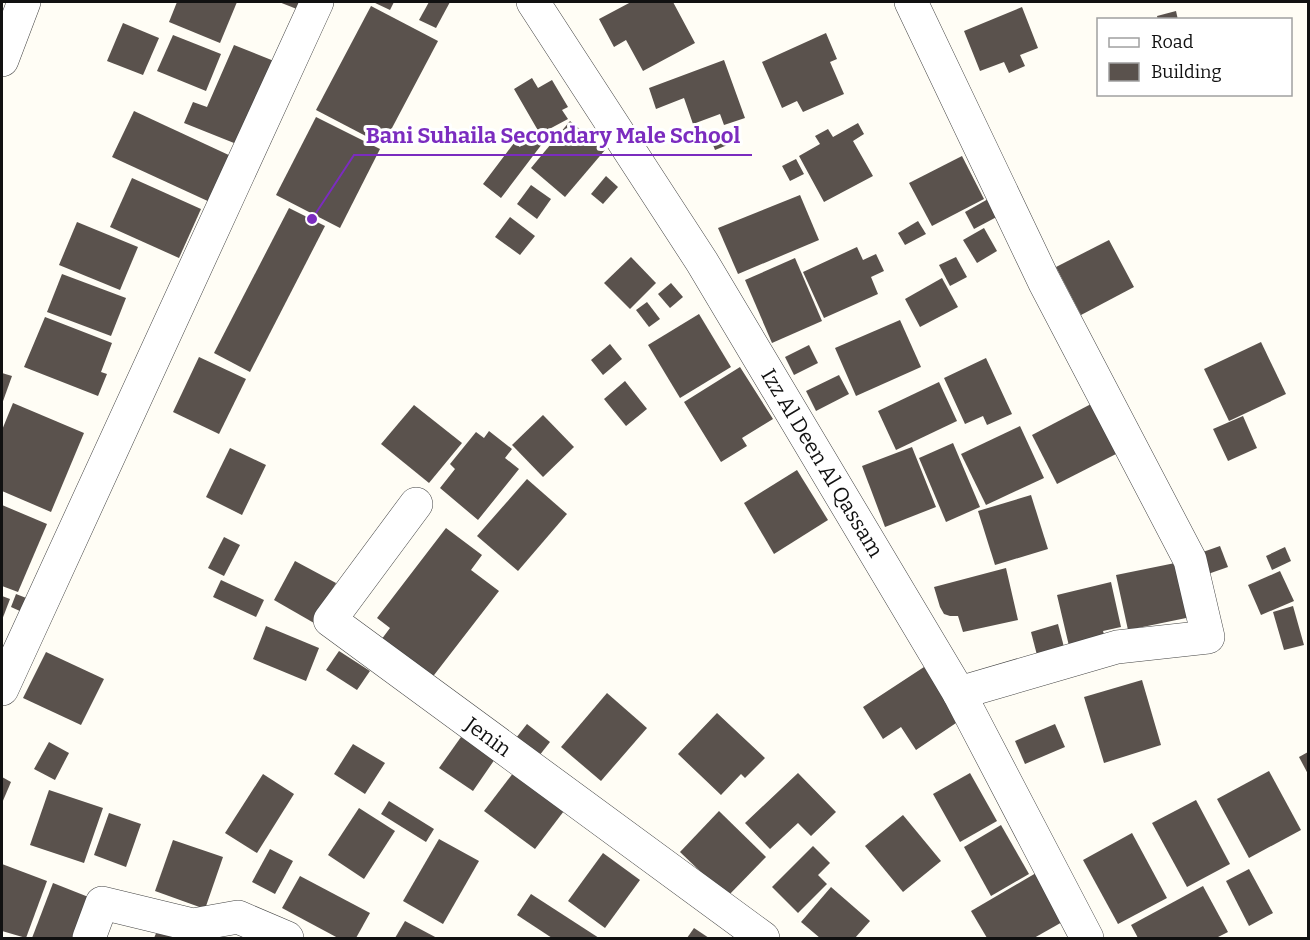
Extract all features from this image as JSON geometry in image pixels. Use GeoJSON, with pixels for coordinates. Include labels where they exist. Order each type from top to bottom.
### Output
{"type":"FeatureCollection","features":[{"type":"Feature","properties":{"kind":"street"},"geometry":{"type":"LineString","coordinates":[[2,60],[24,2]]}},
{"type":"Feature","properties":{"kind":"street"},"geometry":{"type":"LineString","coordinates":[[2,688],[317,2]]}},
{"type":"Feature","properties":{"kind":"street","name":"Izz Al Deen Al Qassam"},"geometry":{"type":"LineString","coordinates":[[533,2],[702,262],[958,693],[1087,939]]}},
{"type":"Feature","properties":{"kind":"street"},"geometry":{"type":"LineString","coordinates":[[911,2],[1044,281],[1190,560],[1208,637],[1117,647],[958,693]]}},
{"type":"Feature","properties":{"kind":"street","name":"Jenin"},"geometry":{"type":"LineString","coordinates":[[416,504],[330,620],[763,939]]}},
{"type":"Feature","properties":{"kind":"street"},"geometry":{"type":"LineString","coordinates":[[89,939],[102,903],[193,925],[237,917],[286,939]]}},
{"type":"Feature","properties":{"kind":"building"},"geometry":{"type":"Polygon","coordinates":[[[177,2],[237,2],[220,43],[169,22],[177,2]]]}},
{"type":"Feature","properties":{"kind":"building"},"geometry":{"type":"Polygon","coordinates":[[[279,2],[312,2],[307,13],[279,2]]]}},
{"type":"Feature","properties":{"kind":"building"},"geometry":{"type":"Polygon","coordinates":[[[373,2],[394,2],[390,10],[373,2]]]}},
{"type":"Feature","properties":{"kind":"building"},"geometry":{"type":"Polygon","coordinates":[[[429,2],[450,2],[436,28],[419,20],[429,2]]]}},
{"type":"Feature","properties":{"kind":"building"},"geometry":{"type":"Polygon","coordinates":[[[631,2],[673,2],[695,43],[643,71],[626,40],[614,47],[599,19],[631,2]]]}},
{"type":"Feature","properties":{"kind":"building"},"geometry":{"type":"Polygon","coordinates":[[[371,6],[438,41],[383,145],[316,110],[371,6]]]}},
{"type":"Feature","properties":{"kind":"building"},"geometry":{"type":"Polygon","coordinates":[[[1022,7],[1038,48],[1020,55],[1025,66],[1009,73],[1004,62],[980,71],[964,31],[1022,7]]]}},
{"type":"Feature","properties":{"kind":"building"},"geometry":{"type":"Polygon","coordinates":[[[1176,11],[1178,18],[1158,18],[1157,16],[1176,11]]]}},
{"type":"Feature","properties":{"kind":"building"},"geometry":{"type":"Polygon","coordinates":[[[123,23],[159,38],[143,75],[107,61],[123,23]]]}},
{"type":"Feature","properties":{"kind":"building"},"geometry":{"type":"Polygon","coordinates":[[[826,33],[837,59],[830,62],[844,94],[803,112],[797,101],[782,108],[762,62],[826,33]]]}},
{"type":"Feature","properties":{"kind":"building"},"geometry":{"type":"Polygon","coordinates":[[[173,35],[221,54],[206,91],[157,71],[173,35]]]}},
{"type":"Feature","properties":{"kind":"building"},"geometry":{"type":"Polygon","coordinates":[[[234,45],[274,61],[239,145],[184,123],[193,102],[207,107],[234,45]]]}},
{"type":"Feature","properties":{"kind":"building"},"geometry":{"type":"Polygon","coordinates":[[[724,60],[745,118],[724,125],[720,114],[693,124],[684,98],[656,109],[649,88],[724,60]]]}},
{"type":"Feature","properties":{"kind":"building"},"geometry":{"type":"Polygon","coordinates":[[[532,78],[538,88],[552,80],[568,107],[562,110],[568,119],[540,134],[514,89],[532,78]]]}},
{"type":"Feature","properties":{"kind":"building"},"geometry":{"type":"Polygon","coordinates":[[[134,111],[233,157],[212,203],[112,157],[134,111]]]}},
{"type":"Feature","properties":{"kind":"building"},"geometry":{"type":"Polygon","coordinates":[[[316,117],[380,149],[340,228],[276,195],[316,117]]]}},
{"type":"Feature","properties":{"kind":"building"},"geometry":{"type":"Polygon","coordinates":[[[570,121],[605,150],[565,197],[531,168],[570,121]]]}},
{"type":"Feature","properties":{"kind":"building"},"geometry":{"type":"Polygon","coordinates":[[[858,123],[864,134],[853,141],[873,176],[824,202],[799,156],[820,144],[815,136],[828,129],[833,137],[858,123]]]}},
{"type":"Feature","properties":{"kind":"building"},"geometry":{"type":"Polygon","coordinates":[[[725,131],[730,144],[715,150],[710,137],[725,131]]]}},
{"type":"Feature","properties":{"kind":"building"},"geometry":{"type":"Polygon","coordinates":[[[530,134],[542,144],[501,198],[483,184],[514,143],[520,147],[530,134]]]}},
{"type":"Feature","properties":{"kind":"building"},"geometry":{"type":"Polygon","coordinates":[[[962,156],[984,199],[932,226],[909,183],[962,156]]]}},
{"type":"Feature","properties":{"kind":"building"},"geometry":{"type":"Polygon","coordinates":[[[796,159],[804,174],[790,181],[782,166],[796,159]]]}},
{"type":"Feature","properties":{"kind":"building"},"geometry":{"type":"Polygon","coordinates":[[[606,176],[618,187],[603,204],[591,194],[606,176]]]}},
{"type":"Feature","properties":{"kind":"building"},"geometry":{"type":"Polygon","coordinates":[[[132,178],[201,209],[179,258],[110,227],[132,178]]]}},
{"type":"Feature","properties":{"kind":"building"},"geometry":{"type":"Polygon","coordinates":[[[531,185],[551,199],[537,219],[517,204],[531,185]]]}},
{"type":"Feature","properties":{"kind":"building"},"geometry":{"type":"Polygon","coordinates":[[[997,194],[1006,212],[974,229],[965,212],[997,194]]]}},
{"type":"Feature","properties":{"kind":"building"},"geometry":{"type":"Polygon","coordinates":[[[800,195],[819,240],[738,274],[718,228],[800,195]]]}},
{"type":"Feature","properties":{"kind":"building"},"geometry":{"type":"Polygon","coordinates":[[[289,208],[325,226],[250,372],[214,353],[289,208]]]}},
{"type":"Feature","properties":{"kind":"building"},"geometry":{"type":"Polygon","coordinates":[[[510,217],[535,236],[520,255],[495,237],[510,217]]]}},
{"type":"Feature","properties":{"kind":"building"},"geometry":{"type":"Polygon","coordinates":[[[918,221],[926,234],[905,245],[898,233],[918,221]]]}},
{"type":"Feature","properties":{"kind":"building"},"geometry":{"type":"Polygon","coordinates":[[[77,222],[138,247],[120,290],[59,265],[77,222]]]}},
{"type":"Feature","properties":{"kind":"building"},"geometry":{"type":"Polygon","coordinates":[[[984,228],[997,251],[977,263],[963,240],[984,228]]]}},
{"type":"Feature","properties":{"kind":"building"},"geometry":{"type":"Polygon","coordinates":[[[1109,240],[1134,287],[1081,315],[1056,267],[1109,240]]]}},
{"type":"Feature","properties":{"kind":"building"},"geometry":{"type":"Polygon","coordinates":[[[857,247],[863,260],[876,254],[884,271],[871,277],[878,294],[824,318],[803,272],[857,247]]]}},
{"type":"Feature","properties":{"kind":"building"},"geometry":{"type":"Polygon","coordinates":[[[631,257],[656,283],[630,309],[604,283],[631,257]]]}},
{"type":"Feature","properties":{"kind":"building"},"geometry":{"type":"Polygon","coordinates":[[[956,257],[967,277],[950,286],[939,265],[956,257]]]}},
{"type":"Feature","properties":{"kind":"building"},"geometry":{"type":"Polygon","coordinates":[[[795,258],[822,321],[772,343],[745,280],[795,258]]]}},
{"type":"Feature","properties":{"kind":"building"},"geometry":{"type":"Polygon","coordinates":[[[62,274],[126,298],[111,336],[47,312],[62,274]]]}},
{"type":"Feature","properties":{"kind":"building"},"geometry":{"type":"Polygon","coordinates":[[[942,278],[958,307],[920,327],[905,299],[942,278]]]}},
{"type":"Feature","properties":{"kind":"building"},"geometry":{"type":"Polygon","coordinates":[[[671,283],[683,297],[670,308],[658,294],[671,283]]]}},
{"type":"Feature","properties":{"kind":"building"},"geometry":{"type":"Polygon","coordinates":[[[647,302],[660,319],[649,327],[636,310],[647,302]]]}},
{"type":"Feature","properties":{"kind":"building"},"geometry":{"type":"Polygon","coordinates":[[[699,314],[731,367],[680,398],[648,345],[699,314]]]}},
{"type":"Feature","properties":{"kind":"building"},"geometry":{"type":"Polygon","coordinates":[[[45,317],[112,343],[101,372],[107,374],[98,396],[24,367],[45,317]]]}},
{"type":"Feature","properties":{"kind":"building"},"geometry":{"type":"Polygon","coordinates":[[[900,320],[921,367],[856,396],[835,348],[900,320]]]}},
{"type":"Feature","properties":{"kind":"building"},"geometry":{"type":"Polygon","coordinates":[[[1261,342],[1286,394],[1229,421],[1204,369],[1261,342]]]}},
{"type":"Feature","properties":{"kind":"building"},"geometry":{"type":"Polygon","coordinates":[[[610,344],[622,359],[603,375],[591,360],[610,344]]]}},
{"type":"Feature","properties":{"kind":"building"},"geometry":{"type":"Polygon","coordinates":[[[809,345],[818,363],[794,375],[785,357],[809,345]]]}},
{"type":"Feature","properties":{"kind":"building"},"geometry":{"type":"Polygon","coordinates":[[[199,357],[246,379],[219,434],[173,412],[199,357]]]}},
{"type":"Feature","properties":{"kind":"building"},"geometry":{"type":"Polygon","coordinates":[[[986,358],[1012,414],[987,425],[983,416],[965,424],[944,378],[986,358]]]}},
{"type":"Feature","properties":{"kind":"building"},"geometry":{"type":"Polygon","coordinates":[[[740,367],[773,419],[742,438],[747,446],[721,462],[684,402],[740,367]]]}},
{"type":"Feature","properties":{"kind":"building"},"geometry":{"type":"Polygon","coordinates":[[[2,373],[12,376],[2,404],[2,373]]]}},
{"type":"Feature","properties":{"kind":"building"},"geometry":{"type":"Polygon","coordinates":[[[839,375],[849,394],[816,411],[806,391],[839,375]]]}},
{"type":"Feature","properties":{"kind":"building"},"geometry":{"type":"Polygon","coordinates":[[[625,381],[647,409],[626,426],[604,399],[625,381]]]}},
{"type":"Feature","properties":{"kind":"building"},"geometry":{"type":"Polygon","coordinates":[[[939,382],[957,421],[896,450],[878,411],[939,382]]]}},
{"type":"Feature","properties":{"kind":"building"},"geometry":{"type":"Polygon","coordinates":[[[13,403],[84,433],[51,512],[2,491],[2,430],[13,403]]]}},
{"type":"Feature","properties":{"kind":"building"},"geometry":{"type":"Polygon","coordinates":[[[1091,404],[1116,454],[1057,484],[1032,435],[1091,404]]]}},
{"type":"Feature","properties":{"kind":"building"},"geometry":{"type":"Polygon","coordinates":[[[414,405],[462,443],[429,483],[381,444],[414,405]]]}},
{"type":"Feature","properties":{"kind":"building"},"geometry":{"type":"Polygon","coordinates":[[[543,415],[574,447],[543,477],[512,445],[543,415]]]}},
{"type":"Feature","properties":{"kind":"building"},"geometry":{"type":"Polygon","coordinates":[[[1243,416],[1257,448],[1228,461],[1213,429],[1243,416]]]}},
{"type":"Feature","properties":{"kind":"building"},"geometry":{"type":"Polygon","coordinates":[[[1020,426],[1044,478],[986,505],[961,454],[1020,426]]]}},
{"type":"Feature","properties":{"kind":"building"},"geometry":{"type":"Polygon","coordinates":[[[489,431],[512,449],[505,458],[519,469],[478,520],[440,488],[455,469],[450,464],[476,432],[484,438],[489,431]]]}},
{"type":"Feature","properties":{"kind":"building"},"geometry":{"type":"Polygon","coordinates":[[[953,443],[980,507],[946,522],[919,458],[953,443]]]}},
{"type":"Feature","properties":{"kind":"building"},"geometry":{"type":"Polygon","coordinates":[[[912,447],[936,507],[885,527],[862,466],[912,447]]]}},
{"type":"Feature","properties":{"kind":"building"},"geometry":{"type":"Polygon","coordinates":[[[230,448],[266,465],[242,515],[206,497],[230,448]]]}},
{"type":"Feature","properties":{"kind":"building"},"geometry":{"type":"Polygon","coordinates":[[[797,470],[828,520],[774,554],[744,503],[797,470]]]}},
{"type":"Feature","properties":{"kind":"building"},"geometry":{"type":"Polygon","coordinates":[[[527,479],[567,514],[518,571],[477,536],[527,479]]]}},
{"type":"Feature","properties":{"kind":"building"},"geometry":{"type":"Polygon","coordinates":[[[1031,495],[1048,549],[995,565],[978,511],[1031,495]]]}},
{"type":"Feature","properties":{"kind":"building"},"geometry":{"type":"Polygon","coordinates":[[[2,505],[47,524],[18,592],[2,586],[2,505]]]}},
{"type":"Feature","properties":{"kind":"building"},"geometry":{"type":"Polygon","coordinates":[[[446,528],[482,555],[471,570],[499,591],[431,679],[381,640],[390,628],[377,618],[446,528]]]}},
{"type":"Feature","properties":{"kind":"building"},"geometry":{"type":"Polygon","coordinates":[[[224,537],[240,545],[224,576],[208,568],[224,537]]]}},
{"type":"Feature","properties":{"kind":"building"},"geometry":{"type":"Polygon","coordinates":[[[1220,546],[1228,567],[1208,574],[1200,553],[1220,546]]]}},
{"type":"Feature","properties":{"kind":"building"},"geometry":{"type":"Polygon","coordinates":[[[1285,547],[1291,561],[1272,570],[1266,556],[1285,547]]]}},
{"type":"Feature","properties":{"kind":"building"},"geometry":{"type":"Polygon","coordinates":[[[295,561],[336,583],[314,623],[274,600],[295,561]]]}},
{"type":"Feature","properties":{"kind":"building"},"geometry":{"type":"Polygon","coordinates":[[[1180,562],[1191,617],[1128,630],[1116,575],[1180,562]]]}},
{"type":"Feature","properties":{"kind":"building"},"geometry":{"type":"Polygon","coordinates":[[[1006,568],[1018,620],[963,632],[958,616],[944,614],[934,587],[1006,568]]]}},
{"type":"Feature","properties":{"kind":"building"},"geometry":{"type":"Polygon","coordinates":[[[1280,571],[1294,601],[1261,615],[1248,585],[1280,571]]]}},
{"type":"Feature","properties":{"kind":"building"},"geometry":{"type":"Polygon","coordinates":[[[221,580],[264,600],[256,617],[213,597],[221,580]]]}},
{"type":"Feature","properties":{"kind":"building"},"geometry":{"type":"Polygon","coordinates":[[[1111,582],[1121,627],[1103,631],[1105,638],[1069,646],[1057,595],[1111,582]]]}},
{"type":"Feature","properties":{"kind":"building"},"geometry":{"type":"Polygon","coordinates":[[[16,594],[39,603],[33,617],[11,607],[16,594]]]}},
{"type":"Feature","properties":{"kind":"building"},"geometry":{"type":"Polygon","coordinates":[[[2,596],[10,599],[2,620],[2,596]]]}},
{"type":"Feature","properties":{"kind":"building"},"geometry":{"type":"Polygon","coordinates":[[[1293,606],[1304,645],[1284,650],[1273,612],[1293,606]]]}},
{"type":"Feature","properties":{"kind":"building"},"geometry":{"type":"Polygon","coordinates":[[[1058,624],[1065,651],[1038,659],[1031,632],[1058,624]]]}},
{"type":"Feature","properties":{"kind":"building"},"geometry":{"type":"Polygon","coordinates":[[[266,626],[319,648],[306,681],[253,659],[266,626]]]}},
{"type":"Feature","properties":{"kind":"building"},"geometry":{"type":"Polygon","coordinates":[[[339,651],[370,671],[357,690],[326,670],[339,651]]]}},
{"type":"Feature","properties":{"kind":"building"},"geometry":{"type":"Polygon","coordinates":[[[46,652],[104,679],[81,725],[23,698],[46,652]]]}},
{"type":"Feature","properties":{"kind":"building"},"geometry":{"type":"Polygon","coordinates":[[[924,667],[959,721],[916,750],[901,727],[883,739],[863,707],[924,667]]]}},
{"type":"Feature","properties":{"kind":"building"},"geometry":{"type":"Polygon","coordinates":[[[1142,680],[1161,745],[1104,763],[1084,697],[1142,680]]]}},
{"type":"Feature","properties":{"kind":"building"},"geometry":{"type":"Polygon","coordinates":[[[607,693],[647,728],[601,781],[561,747],[607,693]]]}},
{"type":"Feature","properties":{"kind":"building"},"geometry":{"type":"Polygon","coordinates":[[[717,713],[765,758],[745,778],[741,774],[721,795],[678,754],[717,713]]]}},
{"type":"Feature","properties":{"kind":"building"},"geometry":{"type":"Polygon","coordinates":[[[527,724],[550,742],[539,756],[516,738],[527,724]]]}},
{"type":"Feature","properties":{"kind":"building"},"geometry":{"type":"Polygon","coordinates":[[[1055,724],[1065,747],[1025,764],[1015,741],[1055,724]]]}},
{"type":"Feature","properties":{"kind":"building"},"geometry":{"type":"Polygon","coordinates":[[[461,737],[495,759],[473,791],[439,768],[461,737]]]}},
{"type":"Feature","properties":{"kind":"building"},"geometry":{"type":"Polygon","coordinates":[[[49,742],[69,753],[55,780],[34,769],[49,742]]]}},
{"type":"Feature","properties":{"kind":"building"},"geometry":{"type":"Polygon","coordinates":[[[353,744],[385,763],[365,794],[334,774],[353,744]]]}},
{"type":"Feature","properties":{"kind":"building"},"geometry":{"type":"Polygon","coordinates":[[[1308,752],[1308,774],[1299,757],[1308,752]]]}},
{"type":"Feature","properties":{"kind":"building"},"geometry":{"type":"Polygon","coordinates":[[[517,768],[567,807],[535,849],[484,811],[517,768]]]}},
{"type":"Feature","properties":{"kind":"building"},"geometry":{"type":"Polygon","coordinates":[[[1269,771],[1301,830],[1249,858],[1217,799],[1269,771]]]}},
{"type":"Feature","properties":{"kind":"building"},"geometry":{"type":"Polygon","coordinates":[[[798,773],[836,812],[811,836],[798,823],[770,849],[745,823],[798,773]]]}},
{"type":"Feature","properties":{"kind":"building"},"geometry":{"type":"Polygon","coordinates":[[[970,773],[997,821],[960,842],[933,794],[970,773]]]}},
{"type":"Feature","properties":{"kind":"building"},"geometry":{"type":"Polygon","coordinates":[[[263,774],[294,794],[257,853],[225,833],[263,774]]]}},
{"type":"Feature","properties":{"kind":"building"},"geometry":{"type":"Polygon","coordinates":[[[2,777],[11,782],[2,803],[2,777]]]}},
{"type":"Feature","properties":{"kind":"building"},"geometry":{"type":"Polygon","coordinates":[[[49,790],[103,808],[84,863],[30,845],[49,790]]]}},
{"type":"Feature","properties":{"kind":"building"},"geometry":{"type":"Polygon","coordinates":[[[1196,800],[1230,864],[1187,887],[1152,823],[1196,800]]]}},
{"type":"Feature","properties":{"kind":"building"},"geometry":{"type":"Polygon","coordinates":[[[389,801],[434,829],[426,842],[381,814],[389,801]]]}},
{"type":"Feature","properties":{"kind":"building"},"geometry":{"type":"Polygon","coordinates":[[[359,808],[395,831],[364,879],[328,855],[359,808]]]}},
{"type":"Feature","properties":{"kind":"building"},"geometry":{"type":"Polygon","coordinates":[[[719,811],[766,857],[727,897],[680,852],[719,811]]]}},
{"type":"Feature","properties":{"kind":"building"},"geometry":{"type":"Polygon","coordinates":[[[109,813],[141,824],[126,867],[94,855],[109,813]]]}},
{"type":"Feature","properties":{"kind":"building"},"geometry":{"type":"Polygon","coordinates":[[[903,815],[941,861],[903,892],[865,846],[903,815]]]}},
{"type":"Feature","properties":{"kind":"building"},"geometry":{"type":"Polygon","coordinates":[[[1001,825],[1029,874],[991,896],[964,847],[1001,825]]]}},
{"type":"Feature","properties":{"kind":"building"},"geometry":{"type":"Polygon","coordinates":[[[1132,833],[1167,898],[1118,924],[1083,860],[1132,833]]]}},
{"type":"Feature","properties":{"kind":"building"},"geometry":{"type":"Polygon","coordinates":[[[439,839],[479,861],[443,924],[403,901],[439,839]]]}},
{"type":"Feature","properties":{"kind":"building"},"geometry":{"type":"Polygon","coordinates":[[[173,840],[223,857],[205,909],[155,891],[173,840]]]}},
{"type":"Feature","properties":{"kind":"building"},"geometry":{"type":"Polygon","coordinates":[[[813,846],[830,863],[818,875],[827,884],[798,913],[772,887],[813,846]]]}},
{"type":"Feature","properties":{"kind":"building"},"geometry":{"type":"Polygon","coordinates":[[[270,849],[293,861],[275,894],[252,882],[270,849]]]}},
{"type":"Feature","properties":{"kind":"building"},"geometry":{"type":"Polygon","coordinates":[[[603,853],[640,880],[605,928],[568,901],[603,853]]]}},
{"type":"Feature","properties":{"kind":"building"},"geometry":{"type":"Polygon","coordinates":[[[2,864],[47,881],[26,938],[2,931],[2,864]]]}},
{"type":"Feature","properties":{"kind":"building"},"geometry":{"type":"Polygon","coordinates":[[[1249,869],[1273,913],[1249,926],[1226,881],[1249,869]]]}},
{"type":"Feature","properties":{"kind":"building"},"geometry":{"type":"Polygon","coordinates":[[[1036,873],[1064,921],[1034,938],[987,938],[971,911],[1036,873]]]}},
{"type":"Feature","properties":{"kind":"building"},"geometry":{"type":"Polygon","coordinates":[[[300,876],[370,913],[356,938],[338,938],[282,908],[300,876]]]}},
{"type":"Feature","properties":{"kind":"building"},"geometry":{"type":"Polygon","coordinates":[[[53,883],[91,898],[75,938],[32,938],[53,883]]]}},
{"type":"Feature","properties":{"kind":"building"},"geometry":{"type":"Polygon","coordinates":[[[1203,886],[1228,932],[1216,938],[1138,938],[1131,925],[1203,886]]]}},
{"type":"Feature","properties":{"kind":"building"},"geometry":{"type":"Polygon","coordinates":[[[831,887],[870,921],[855,938],[820,938],[801,922],[831,887]]]}},
{"type":"Feature","properties":{"kind":"building"},"geometry":{"type":"Polygon","coordinates":[[[531,894],[599,938],[552,938],[517,915],[531,894]]]}},
{"type":"Feature","properties":{"kind":"building"},"geometry":{"type":"Polygon","coordinates":[[[405,921],[437,938],[395,938],[405,921]]]}},
{"type":"Feature","properties":{"kind":"building"},"geometry":{"type":"Polygon","coordinates":[[[694,928],[709,938],[687,938],[694,928]]]}},
{"type":"Feature","properties":{"kind":"building"},"geometry":{"type":"Polygon","coordinates":[[[158,929],[180,938],[154,938],[158,929]]]}},
{"type":"Feature","properties":{"kind":"place","name":"Bani Suhaila Secondary Male School"},"geometry":{"type":"Point","coordinates":[312,219]}}]}
